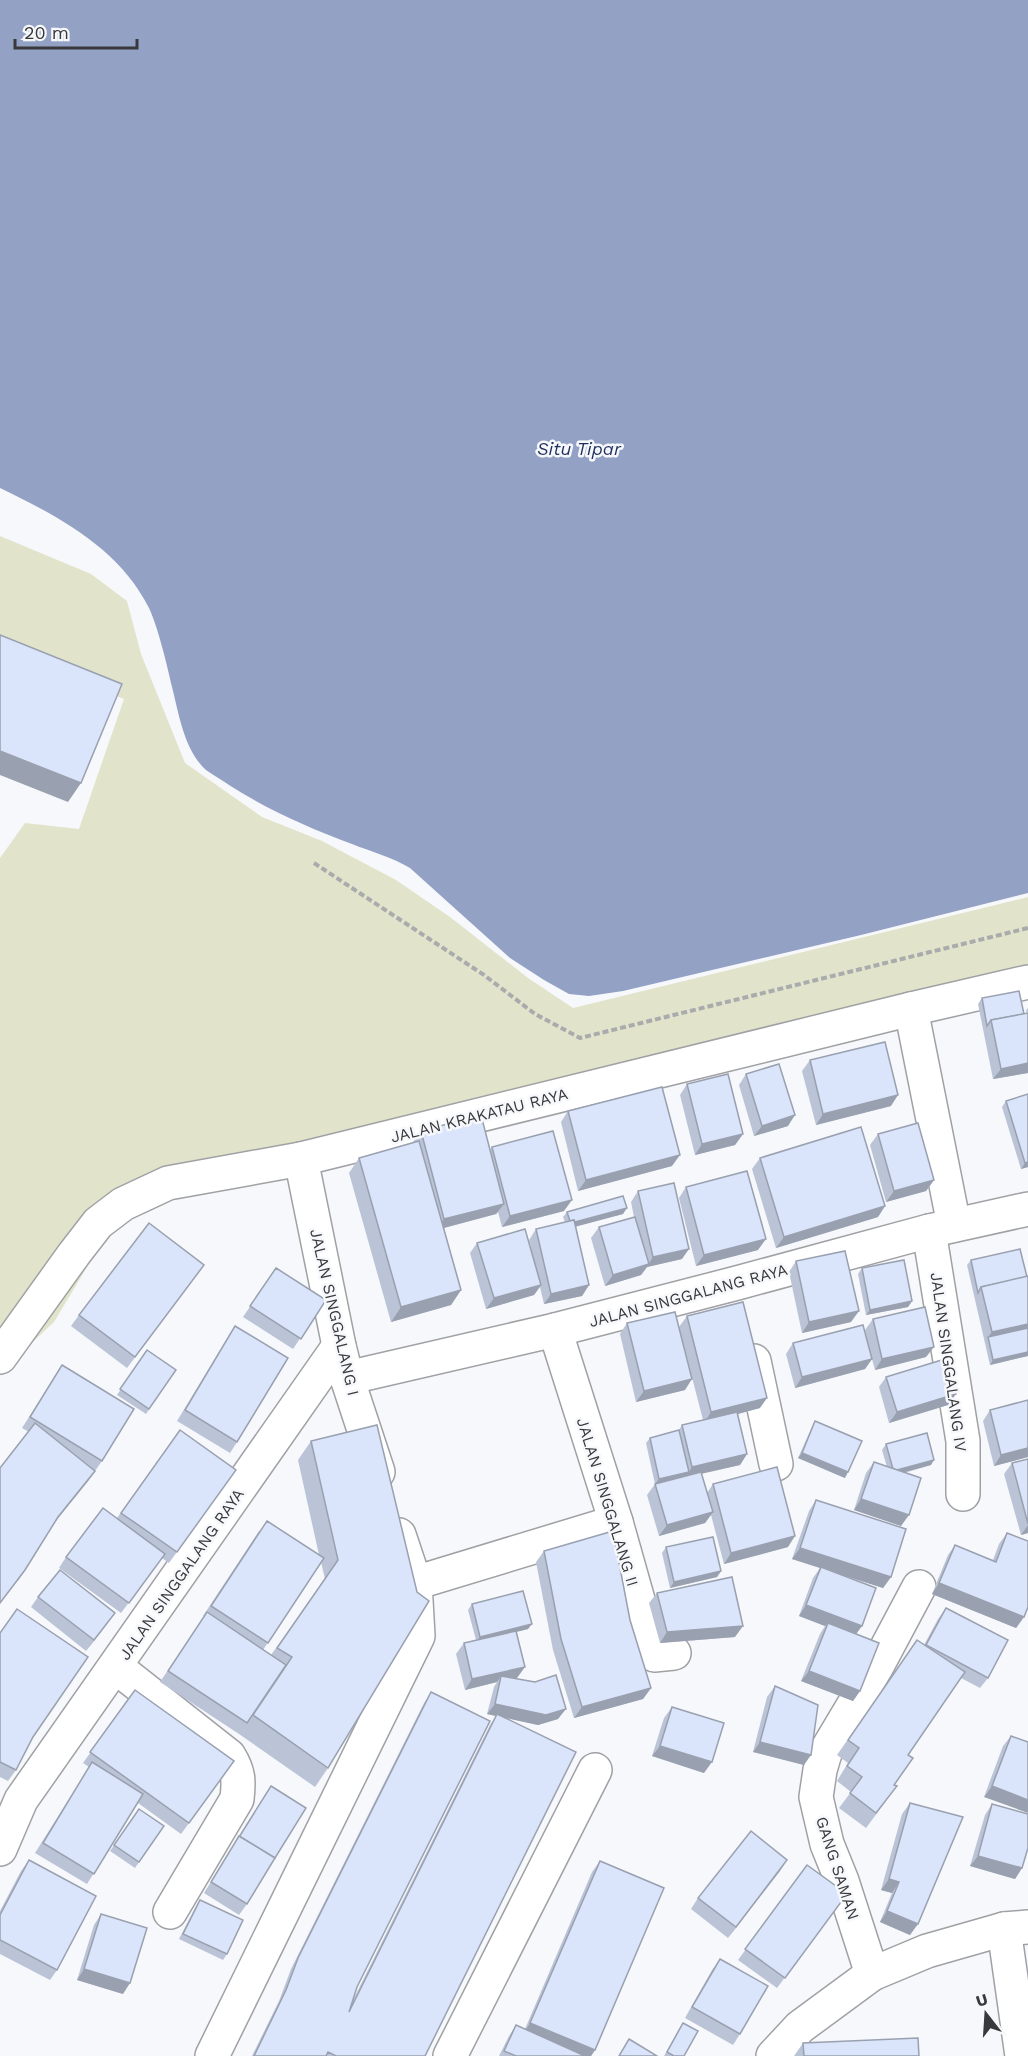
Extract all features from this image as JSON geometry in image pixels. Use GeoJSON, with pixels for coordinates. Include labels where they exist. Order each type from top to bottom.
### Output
{"type":"FeatureCollection","features":[{"type":"Feature","properties":{"kind":"street","name":"JALAN KRAKATAU RAYA"},"geometry":{"type":"LineString","coordinates":[[0,1357],[98,1223],[123,1204],[168,1183],[301,1159],[1028,982]]}},
{"type":"Feature","properties":{"kind":"street","name":"JALAN SINGGALANG IV"},"geometry":{"type":"LineString","coordinates":[[911,1009],[942,1228],[963,1442],[963,1494]]}},
{"type":"Feature","properties":{"kind":"street","name":"JALAN SINGGALANG I"},"geometry":{"type":"LineString","coordinates":[[212,2056],[418,1636],[415,1583],[347,1378],[301,1159]]}},
{"type":"Feature","properties":{"kind":"street","name":"JALAN SINGGALANG RAYA"},"geometry":{"type":"LineString","coordinates":[[347,1378],[555,1330],[942,1228],[1028,1209]]}},
{"type":"Feature","properties":{"kind":"street"},"geometry":{"type":"LineString","coordinates":[[737,1283],[776,1464]]}},
{"type":"Feature","properties":{"kind":"street","name":"JALAN SINGGALANG II"},"geometry":{"type":"LineString","coordinates":[[555,1330],[616,1522],[654,1655],[674,1653]]}},
{"type":"Feature","properties":{"kind":"street","name":"JALAN SINGGALANG RAYA"},"geometry":{"type":"LineString","coordinates":[[0,1849],[10,1795],[116,1667],[339,1346]]}},
{"type":"Feature","properties":{"kind":"street"},"geometry":{"type":"LineString","coordinates":[[415,1583],[616,1522]]}},
{"type":"Feature","properties":{"kind":"street","name":"GANG SAMAN"},"geometry":{"type":"LineString","coordinates":[[872,1974],[843,1881],[827,1844],[816,1797],[825,1753],[877,1666],[919,1587]]}},
{"type":"Feature","properties":{"kind":"street"},"geometry":{"type":"LineString","coordinates":[[116,1667],[228,1756],[237,1769],[239,1785],[237,1799],[170,1912]]}},
{"type":"Feature","properties":{"kind":"street"},"geometry":{"type":"LineString","coordinates":[[450,2056],[595,1770]]}},
{"type":"Feature","properties":{"kind":"street"},"geometry":{"type":"LineString","coordinates":[[773,2056],[800,2027],[872,1974],[927,1951],[1016,1928],[1022,2056]]}},
{"type":"Feature","properties":{"kind":"path"},"geometry":{"type":"LineString","coordinates":[[314,863],[484,975],[535,1014],[580,1038],[1028,928]]}},
{"type":"Feature","properties":{"kind":"green space"},"geometry":{"type":"Polygon","coordinates":[[[0,536],[91,574],[127,601],[141,654],[185,763],[262,817],[322,841],[396,880],[450,917],[528,978],[573,1008],[1028,897],[1028,964],[353,1135],[170,1167],[105,1237],[54,1322],[0,1373],[0,858],[25,823],[79,829],[124,699],[0,649],[0,536]]]}},
{"type":"Feature","properties":{"kind":"water","name":"Situ Tipar"},"geometry":{"type":"Polygon","coordinates":[[[0,0],[1028,0],[1028,893],[623,991],[589,996],[569,994],[510,958],[410,868],[289,818],[259,803],[206,770],[187,742],[156,625],[136,587],[104,551],[85,536],[44,510],[0,488],[0,0]]]}},
{"type":"Feature","properties":{"kind":"building"},"geometry":{"type":"Polygon","coordinates":[[[0,635],[122,684],[81,783],[0,751],[0,635]]]}},
{"type":"Feature","properties":{"kind":"building"},"geometry":{"type":"Polygon","coordinates":[[[1019,991],[1024,1014],[991,1020],[987,1026],[982,998],[1019,991]]]}},
{"type":"Feature","properties":{"kind":"building"},"geometry":{"type":"Polygon","coordinates":[[[1028,1013],[1028,1063],[1001,1069],[991,1020],[1028,1013]]]}},
{"type":"Feature","properties":{"kind":"building"},"geometry":{"type":"Polygon","coordinates":[[[885,1042],[898,1095],[823,1114],[810,1060],[885,1042]]]}},
{"type":"Feature","properties":{"kind":"building"},"geometry":{"type":"Polygon","coordinates":[[[779,1064],[795,1115],[762,1126],[746,1074],[779,1064]]]}},
{"type":"Feature","properties":{"kind":"building"},"geometry":{"type":"Polygon","coordinates":[[[728,1074],[743,1134],[702,1144],[687,1084],[728,1074]]]}},
{"type":"Feature","properties":{"kind":"building"},"geometry":{"type":"Polygon","coordinates":[[[662,1087],[680,1155],[586,1180],[568,1111],[662,1087]]]}},
{"type":"Feature","properties":{"kind":"building"},"geometry":{"type":"Polygon","coordinates":[[[1028,1094],[1028,1162],[1025,1163],[1006,1101],[1028,1094]]]}},
{"type":"Feature","properties":{"kind":"building"},"geometry":{"type":"Polygon","coordinates":[[[481,1115],[504,1204],[444,1219],[421,1131],[481,1115]]]}},
{"type":"Feature","properties":{"kind":"building"},"geometry":{"type":"Polygon","coordinates":[[[918,1123],[934,1180],[894,1191],[878,1134],[918,1123]]]}},
{"type":"Feature","properties":{"kind":"building"},"geometry":{"type":"Polygon","coordinates":[[[861,1127],[885,1206],[784,1237],[760,1158],[861,1127]]]}},
{"type":"Feature","properties":{"kind":"building"},"geometry":{"type":"Polygon","coordinates":[[[553,1131],[572,1200],[510,1216],[492,1147],[553,1131]]]}},
{"type":"Feature","properties":{"kind":"building"},"geometry":{"type":"Polygon","coordinates":[[[419,1141],[461,1290],[401,1307],[359,1158],[419,1141]]]}},
{"type":"Feature","properties":{"kind":"building"},"geometry":{"type":"Polygon","coordinates":[[[747,1171],[766,1239],[704,1255],[686,1187],[747,1171]]]}},
{"type":"Feature","properties":{"kind":"building"},"geometry":{"type":"Polygon","coordinates":[[[674,1183],[689,1249],[653,1257],[638,1191],[674,1183]]]}},
{"type":"Feature","properties":{"kind":"building"},"geometry":{"type":"Polygon","coordinates":[[[623,1196],[627,1208],[575,1222],[570,1221],[567,1212],[623,1196]]]}},
{"type":"Feature","properties":{"kind":"building"},"geometry":{"type":"Polygon","coordinates":[[[635,1217],[649,1264],[613,1275],[599,1227],[635,1217]]]}},
{"type":"Feature","properties":{"kind":"building"},"geometry":{"type":"Polygon","coordinates":[[[574,1220],[589,1285],[551,1294],[536,1229],[574,1220]]]}},
{"type":"Feature","properties":{"kind":"building"},"geometry":{"type":"Polygon","coordinates":[[[149,1223],[204,1265],[135,1357],[79,1315],[149,1223]]]}},
{"type":"Feature","properties":{"kind":"building"},"geometry":{"type":"Polygon","coordinates":[[[525,1229],[541,1285],[494,1298],[477,1243],[525,1229]]]}},
{"type":"Feature","properties":{"kind":"building"},"geometry":{"type":"Polygon","coordinates":[[[1020,1249],[1027,1277],[981,1287],[978,1293],[971,1260],[1020,1249]]]}},
{"type":"Feature","properties":{"kind":"building"},"geometry":{"type":"Polygon","coordinates":[[[845,1251],[859,1311],[809,1322],[796,1261],[845,1251]]]}},
{"type":"Feature","properties":{"kind":"building"},"geometry":{"type":"Polygon","coordinates":[[[904,1260],[912,1301],[870,1310],[862,1268],[904,1260]]]}},
{"type":"Feature","properties":{"kind":"building"},"geometry":{"type":"Polygon","coordinates":[[[276,1268],[326,1300],[301,1339],[250,1306],[276,1268]]]}},
{"type":"Feature","properties":{"kind":"building"},"geometry":{"type":"Polygon","coordinates":[[[1028,1276],[1028,1324],[992,1332],[981,1287],[1028,1276]]]}},
{"type":"Feature","properties":{"kind":"building"},"geometry":{"type":"Polygon","coordinates":[[[743,1302],[767,1398],[711,1412],[687,1316],[743,1302]]]}},
{"type":"Feature","properties":{"kind":"building"},"geometry":{"type":"Polygon","coordinates":[[[925,1307],[934,1347],[882,1359],[873,1319],[925,1307]]]}},
{"type":"Feature","properties":{"kind":"building"},"geometry":{"type":"Polygon","coordinates":[[[675,1312],[692,1379],[644,1391],[627,1323],[675,1312]]]}},
{"type":"Feature","properties":{"kind":"building"},"geometry":{"type":"Polygon","coordinates":[[[863,1325],[872,1359],[802,1377],[793,1343],[863,1325]]]}},
{"type":"Feature","properties":{"kind":"building"},"geometry":{"type":"Polygon","coordinates":[[[235,1326],[288,1358],[237,1442],[185,1410],[235,1326]]]}},
{"type":"Feature","properties":{"kind":"building"},"geometry":{"type":"Polygon","coordinates":[[[1028,1328],[1028,1352],[993,1360],[988,1337],[1028,1328]]]}},
{"type":"Feature","properties":{"kind":"building"},"geometry":{"type":"Polygon","coordinates":[[[147,1350],[176,1370],[149,1409],[120,1389],[147,1350]]]}},
{"type":"Feature","properties":{"kind":"building"},"geometry":{"type":"Polygon","coordinates":[[[945,1359],[956,1394],[897,1412],[886,1377],[945,1359]]]}},
{"type":"Feature","properties":{"kind":"building"},"geometry":{"type":"Polygon","coordinates":[[[62,1365],[134,1409],[102,1461],[30,1417],[62,1365]]]}},
{"type":"Feature","properties":{"kind":"building"},"geometry":{"type":"Polygon","coordinates":[[[1028,1400],[1028,1448],[1001,1455],[990,1410],[1028,1400]]]}},
{"type":"Feature","properties":{"kind":"building"},"geometry":{"type":"Polygon","coordinates":[[[737,1412],[747,1454],[692,1467],[682,1425],[737,1412]]]}},
{"type":"Feature","properties":{"kind":"building"},"geometry":{"type":"Polygon","coordinates":[[[815,1421],[862,1441],[848,1472],[802,1453],[815,1421]]]}},
{"type":"Feature","properties":{"kind":"building"},"geometry":{"type":"Polygon","coordinates":[[[35,1423],[95,1471],[58,1517],[25,1570],[0,1603],[0,1468],[35,1423]]]}},
{"type":"Feature","properties":{"kind":"building"},"geometry":{"type":"Polygon","coordinates":[[[377,1425],[417,1592],[429,1601],[328,1768],[253,1715],[292,1657],[277,1648],[338,1560],[311,1441],[377,1425]]]}},
{"type":"Feature","properties":{"kind":"building"},"geometry":{"type":"Polygon","coordinates":[[[180,1430],[236,1470],[177,1552],[121,1513],[180,1430]]]}},
{"type":"Feature","properties":{"kind":"building"},"geometry":{"type":"Polygon","coordinates":[[[679,1430],[689,1472],[659,1479],[650,1438],[679,1430]]]}},
{"type":"Feature","properties":{"kind":"building"},"geometry":{"type":"Polygon","coordinates":[[[927,1433],[934,1460],[897,1470],[893,1469],[886,1444],[927,1433]]]}},
{"type":"Feature","properties":{"kind":"building"},"geometry":{"type":"Polygon","coordinates":[[[1028,1459],[1028,1524],[1012,1463],[1028,1459]]]}},
{"type":"Feature","properties":{"kind":"building"},"geometry":{"type":"Polygon","coordinates":[[[874,1462],[921,1478],[909,1515],[861,1499],[874,1462]]]}},
{"type":"Feature","properties":{"kind":"building"},"geometry":{"type":"Polygon","coordinates":[[[777,1467],[795,1536],[731,1553],[713,1484],[777,1467]]]}},
{"type":"Feature","properties":{"kind":"building"},"geometry":{"type":"Polygon","coordinates":[[[701,1472],[713,1512],[667,1525],[655,1484],[701,1472]]]}},
{"type":"Feature","properties":{"kind":"building"},"geometry":{"type":"Polygon","coordinates":[[[816,1500],[906,1529],[891,1577],[800,1548],[816,1500]]]}},
{"type":"Feature","properties":{"kind":"building"},"geometry":{"type":"Polygon","coordinates":[[[103,1508],[165,1554],[129,1603],[66,1557],[103,1508]]]}},
{"type":"Feature","properties":{"kind":"building"},"geometry":{"type":"Polygon","coordinates":[[[267,1521],[324,1558],[268,1643],[211,1606],[267,1521]]]}},
{"type":"Feature","properties":{"kind":"building"},"geometry":{"type":"Polygon","coordinates":[[[613,1531],[630,1620],[651,1688],[582,1707],[561,1639],[544,1551],[613,1531]]]}},
{"type":"Feature","properties":{"kind":"building"},"geometry":{"type":"Polygon","coordinates":[[[1007,1533],[1028,1541],[1028,1607],[1024,1617],[939,1583],[955,1545],[996,1562],[1007,1533]]]}},
{"type":"Feature","properties":{"kind":"building"},"geometry":{"type":"Polygon","coordinates":[[[713,1537],[721,1571],[674,1582],[666,1547],[713,1537]]]}},
{"type":"Feature","properties":{"kind":"building"},"geometry":{"type":"Polygon","coordinates":[[[821,1567],[876,1588],[862,1626],[806,1605],[821,1567]]]}},
{"type":"Feature","properties":{"kind":"building"},"geometry":{"type":"Polygon","coordinates":[[[60,1570],[115,1613],[94,1640],[38,1597],[60,1570]]]}},
{"type":"Feature","properties":{"kind":"building"},"geometry":{"type":"Polygon","coordinates":[[[732,1577],[743,1626],[667,1632],[657,1593],[732,1577]]]}},
{"type":"Feature","properties":{"kind":"building"},"geometry":{"type":"Polygon","coordinates":[[[523,1591],[532,1624],[480,1637],[472,1604],[523,1591]]]}},
{"type":"Feature","properties":{"kind":"building"},"geometry":{"type":"Polygon","coordinates":[[[946,1608],[1008,1640],[988,1678],[926,1645],[946,1608]]]}},
{"type":"Feature","properties":{"kind":"building"},"geometry":{"type":"Polygon","coordinates":[[[17,1609],[88,1657],[33,1737],[16,1770],[0,1762],[0,1633],[17,1609]]]}},
{"type":"Feature","properties":{"kind":"building"},"geometry":{"type":"Polygon","coordinates":[[[207,1612],[286,1665],[247,1723],[168,1671],[207,1612]]]}},
{"type":"Feature","properties":{"kind":"building"},"geometry":{"type":"Polygon","coordinates":[[[828,1623],[879,1643],[860,1691],[809,1671],[828,1623]]]}},
{"type":"Feature","properties":{"kind":"building"},"geometry":{"type":"Polygon","coordinates":[[[516,1631],[525,1667],[472,1679],[464,1643],[516,1631]]]}},
{"type":"Feature","properties":{"kind":"building"},"geometry":{"type":"Polygon","coordinates":[[[917,1640],[965,1672],[908,1755],[913,1758],[894,1785],[897,1786],[876,1813],[850,1793],[862,1777],[847,1766],[859,1748],[848,1740],[917,1640]]]}},
{"type":"Feature","properties":{"kind":"building"},"geometry":{"type":"Polygon","coordinates":[[[556,1675],[566,1709],[546,1715],[495,1704],[501,1676],[535,1682],[556,1675]]]}},
{"type":"Feature","properties":{"kind":"building"},"geometry":{"type":"Polygon","coordinates":[[[775,1686],[818,1705],[811,1755],[760,1742],[775,1686]]]}},
{"type":"Feature","properties":{"kind":"building"},"geometry":{"type":"Polygon","coordinates":[[[135,1690],[234,1761],[189,1823],[90,1752],[135,1690]]]}},
{"type":"Feature","properties":{"kind":"building"},"geometry":{"type":"Polygon","coordinates":[[[431,1692],[490,1721],[357,1987],[349,2012],[497,1714],[576,1752],[425,2056],[336,2056],[328,2052],[326,2056],[254,2056],[286,1990],[298,1958],[431,1692]]]}},
{"type":"Feature","properties":{"kind":"building"},"geometry":{"type":"Polygon","coordinates":[[[672,1707],[724,1723],[712,1762],[660,1746],[672,1707]]]}},
{"type":"Feature","properties":{"kind":"building"},"geometry":{"type":"Polygon","coordinates":[[[1011,1736],[1028,1742],[1028,1800],[992,1786],[1011,1736]]]}},
{"type":"Feature","properties":{"kind":"building"},"geometry":{"type":"Polygon","coordinates":[[[92,1762],[143,1794],[94,1874],[43,1843],[92,1762]]]}},
{"type":"Feature","properties":{"kind":"building"},"geometry":{"type":"Polygon","coordinates":[[[271,1786],[306,1808],[275,1858],[240,1836],[271,1786]]]}},
{"type":"Feature","properties":{"kind":"building"},"geometry":{"type":"Polygon","coordinates":[[[910,1803],[963,1817],[918,1924],[887,1911],[899,1882],[889,1879],[910,1803]]]}},
{"type":"Feature","properties":{"kind":"building"},"geometry":{"type":"Polygon","coordinates":[[[992,1804],[1028,1814],[1028,1848],[1022,1868],[978,1856],[992,1804]]]}},
{"type":"Feature","properties":{"kind":"building"},"geometry":{"type":"Polygon","coordinates":[[[139,1809],[164,1826],[139,1862],[114,1845],[139,1809]]]}},
{"type":"Feature","properties":{"kind":"building"},"geometry":{"type":"Polygon","coordinates":[[[751,1831],[787,1860],[736,1927],[698,1898],[751,1831]]]}},
{"type":"Feature","properties":{"kind":"building"},"geometry":{"type":"Polygon","coordinates":[[[239,1836],[275,1858],[247,1904],[211,1882],[239,1836]]]}},
{"type":"Feature","properties":{"kind":"building"},"geometry":{"type":"Polygon","coordinates":[[[29,1860],[96,1896],[57,1970],[0,1940],[0,1915],[29,1860]]]}},
{"type":"Feature","properties":{"kind":"building"},"geometry":{"type":"Polygon","coordinates":[[[600,1861],[664,1888],[595,2050],[530,2023],[600,1861]]]}},
{"type":"Feature","properties":{"kind":"building"},"geometry":{"type":"Polygon","coordinates":[[[807,1865],[847,1894],[785,1978],[745,1949],[807,1865]]]}},
{"type":"Feature","properties":{"kind":"building"},"geometry":{"type":"Polygon","coordinates":[[[200,1900],[243,1920],[227,1954],[183,1934],[200,1900]]]}},
{"type":"Feature","properties":{"kind":"building"},"geometry":{"type":"Polygon","coordinates":[[[101,1914],[147,1928],[130,1983],[84,1969],[101,1914]]]}},
{"type":"Feature","properties":{"kind":"building"},"geometry":{"type":"Polygon","coordinates":[[[720,1959],[768,1986],[740,2034],[692,2007],[720,1959]]]}},
{"type":"Feature","properties":{"kind":"building"},"geometry":{"type":"Polygon","coordinates":[[[683,2023],[698,2031],[684,2056],[674,2056],[667,2052],[683,2023]]]}},
{"type":"Feature","properties":{"kind":"building"},"geometry":{"type":"Polygon","coordinates":[[[516,2025],[585,2056],[516,2056],[504,2051],[516,2025]]]}},
{"type":"Feature","properties":{"kind":"building"},"geometry":{"type":"Polygon","coordinates":[[[918,2038],[919,2056],[804,2056],[803,2043],[918,2038]]]}},
{"type":"Feature","properties":{"kind":"building"},"geometry":{"type":"Polygon","coordinates":[[[629,2039],[657,2056],[619,2056],[629,2039]]]}}]}
